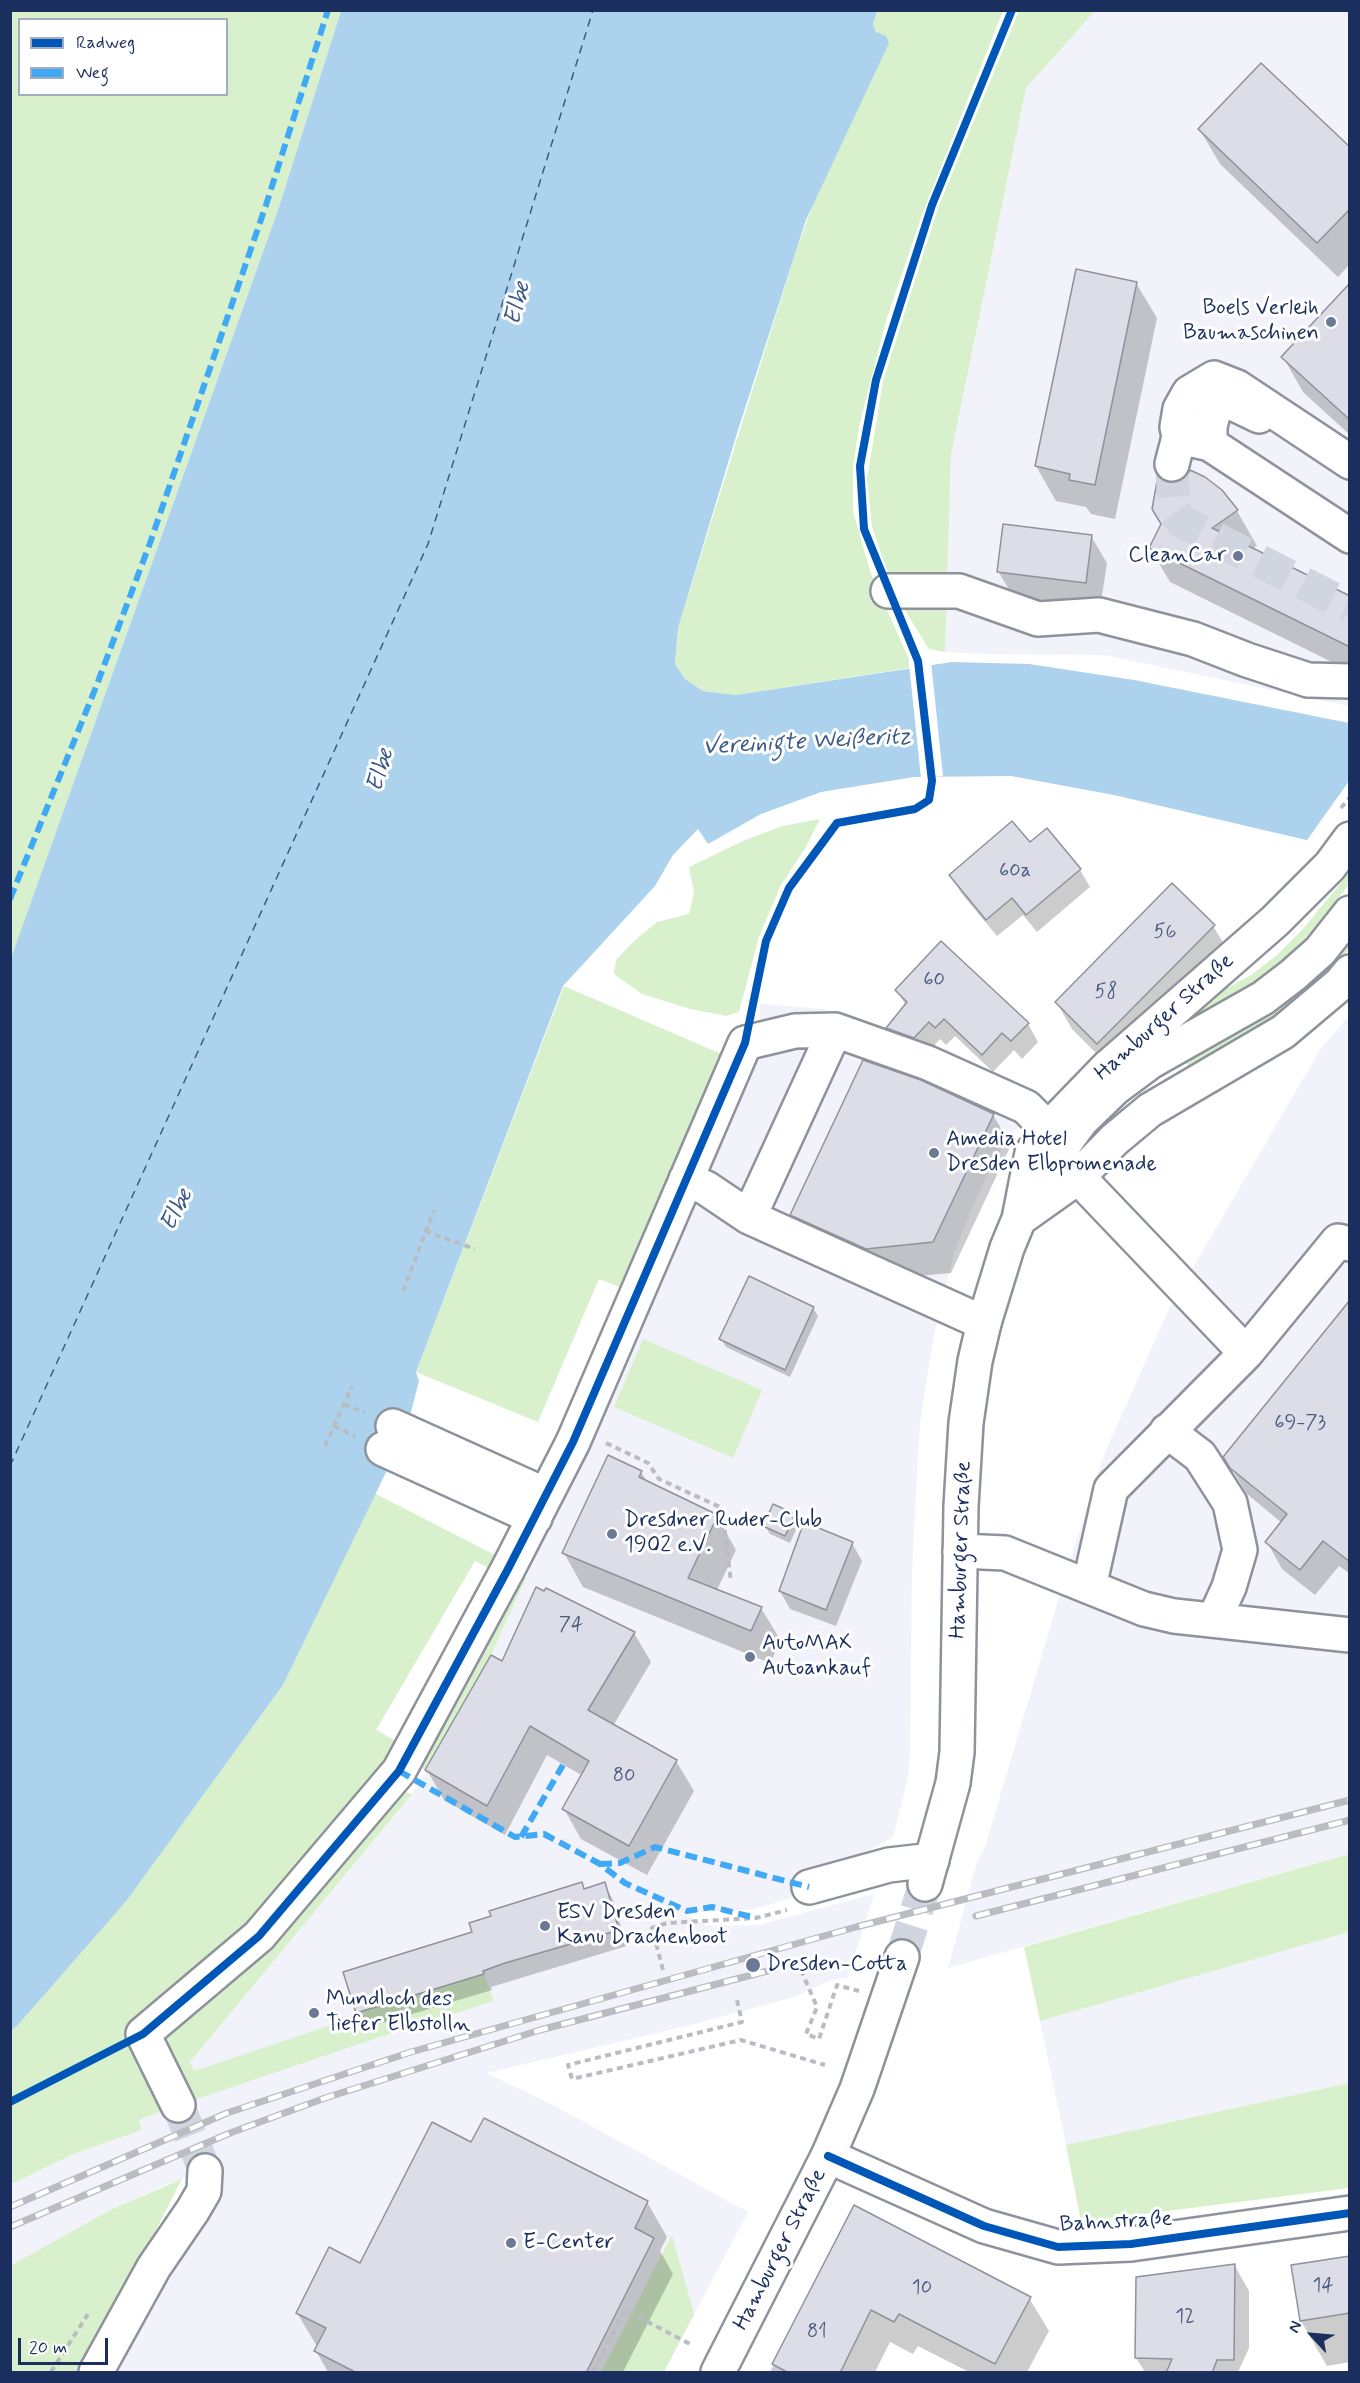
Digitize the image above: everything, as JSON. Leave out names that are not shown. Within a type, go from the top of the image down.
[{"type":"main road","points":[[1350,462],[1237,387],[1214,378],[1189,393],[1180,409],[1178,427],[1187,448],[1350,536]]},
{"type":"main road","points":[[1187,448],[1210,426],[1214,411],[1222,403],[1232,403],[1251,411],[1350,477]]},
{"type":"main road","points":[[888,591],[959,591],[1038,619],[1100,615],[1193,639],[1308,680],[1350,681]]},
{"type":"main road","name":"Hamburger Straße","points":[[800,1898],[889,1865],[928,1872],[950,1792],[957,1752],[960,1551],[966,1423],[975,1361],[984,1323],[1007,1248],[1019,1219],[1032,1153],[1048,1129],[1107,1068],[1275,921],[1330,866],[1350,838]]},
{"type":"main road","points":[[1019,1219],[1069,1137],[1081,1121],[1115,1088],[1150,1062],[1263,998],[1320,951],[1350,913]]},
{"type":"main road","points":[[1019,1219],[1078,1177],[1114,1140],[1150,1110],[1283,1032],[1340,984],[1350,972]]},
{"type":"main road","points":[[178,2105],[143,2034],[259,1936],[399,1771],[540,1507],[579,1429],[745,1042],[795,1031],[835,1030],[928,1063],[1026,1107],[1048,1129]]},
{"type":"main road","points":[[748,1217],[835,1030]]},
{"type":"main road","points":[[1078,1177],[1246,1353]]},
{"type":"main road","points":[[686,1179],[706,1188],[748,1217],[984,1323]]},
{"type":"main road","points":[[1089,1587],[1111,1489],[1246,1353],[1338,1241],[1350,1245]]},
{"type":"main road","points":[[1167,1431],[1200,1456],[1230,1503],[1240,1550],[1229,1587],[1214,1620]]},
{"type":"main road","points":[[388,1437],[540,1507]]},
{"type":"main road","points":[[960,1551],[1005,1553],[1144,1609],[1174,1616],[1350,1635]]},
{"type":"main road","name":"Hamburger Straße","points":[[718,2373],[828,2157],[857,2089],[902,1957]]},
{"type":"main road","name":"Bahnstraße","points":[[828,2157],[984,2226],[1058,2247],[1131,2244],[1350,2213]]},
{"type":"main road","points":[[96,2373],[154,2267],[204,2191],[205,2171]]},
{"type":"path","points":[[403,1291],[434,1210]]},
{"type":"path","points":[[426,1231],[476,1249]]},
{"type":"path","points":[[325,1446],[352,1386]]},
{"type":"path","points":[[579,1429],[648,1463],[659,1479],[722,1508],[731,1582]]},
{"type":"path","points":[[663,1970],[652,1928],[667,1923],[756,1918],[800,1898]]},
{"type":"path","points":[[801,1970],[817,2007],[806,2034],[819,2039],[837,1985]]},
{"type":"path","points":[[737,2000],[742,2022],[568,2065],[572,2079],[741,2040],[825,2065]]},
{"type":"path","points":[[593,2373],[625,2310],[692,2345]]},
{"type":"path","points":[[51,2373],[88,2314]]},
{"type":"shaded area","points":[[1095,11],[1349,11],[1349,706],[1104,655],[945,652],[951,455],[1026,88]]},
{"type":"shaded area","points":[[760,1004],[825,1009],[913,1046],[947,1049],[1043,1102],[1016,1129],[994,1160],[954,1253],[933,1340],[920,1423],[916,1492],[912,1574],[910,1753],[908,1777],[893,1837],[797,1896],[755,1909],[681,1913],[707,1926],[758,1925],[874,1894],[848,1977],[829,1981],[794,1997],[691,2025],[487,2073],[553,2105],[748,2212],[664,2372],[106,2372],[216,2167],[163,2186],[112,2209],[11,2266],[10,2184],[76,2153],[142,2130],[139,2120],[210,2094],[190,2062],[412,1794],[491,1655],[602,1410],[760,1045]]},
{"type":"shaded area","points":[[1349,1016],[1349,1854],[948,1968],[976,1865],[985,1847],[1070,1560],[1106,1450],[1170,1307],[1321,1048]]},
{"type":"shaded area","points":[[1349,1932],[1349,2083],[1066,2145],[1040,2021]]},
{"type":"green space","points":[[11,11],[341,11],[278,210],[11,958]]},
{"type":"green space","points":[[877,11],[1003,11],[922,215],[886,321],[859,427],[853,468],[853,511],[871,574],[909,659],[909,668],[736,695],[703,691],[685,679],[675,664],[678,628],[796,251],[876,32],[873,24]]},
{"type":"green space","points":[[1019,11],[1095,11],[1026,88],[951,455],[945,652],[929,649],[896,596],[872,527],[867,479],[883,381],[938,208]]},
{"type":"green space","points":[[820,819],[806,847],[781,885],[759,937],[739,1012],[726,1016],[690,1009],[642,994],[614,974],[616,960],[657,922],[689,914],[694,893],[689,867],[743,841],[782,826]]},
{"type":"green space","points":[[1349,873],[1349,884],[1326,916],[1286,958],[1260,979],[1185,1022],[1180,1014],[1251,975],[1277,955],[1302,930]]},
{"type":"green space","points":[[1349,938],[1349,950],[1311,989],[1285,1010],[1188,1066],[1185,1060]]},
{"type":"green space","points":[[564,986],[726,1056],[627,1290],[599,1279],[538,1422],[416,1372]]},
{"type":"green space","points":[[643,1339],[762,1390],[733,1458],[614,1407]]},
{"type":"green space","points":[[374,1493],[501,1558],[495,1571],[475,1561],[376,1730],[405,1746],[394,1793],[412,1794],[190,2062],[194,2071],[334,2024],[356,2013],[484,1974],[494,2001],[188,2102],[158,2033],[129,2052],[143,2056],[166,2110],[139,2120],[142,2130],[76,2153],[11,2184],[11,2031],[127,1899],[283,1685]]},
{"type":"green space","points":[[515,1570],[526,1578],[491,1655],[425,1770],[420,1766]]},
{"type":"green space","points":[[1349,1854],[1349,1932],[1040,2021],[1024,1947]]},
{"type":"green space","points":[[1349,2083],[1349,2188],[1081,2222],[1066,2145]]},
{"type":"green space","points":[[182,2179],[83,2372],[11,2372],[10,2266],[112,2209]]},
{"type":"green space","points":[[672,2235],[694,2314],[664,2372],[601,2372]]},
{"type":"water","points":[[341,11],[877,11],[873,24],[876,32],[886,36],[889,43],[806,220],[738,430],[678,628],[675,664],[685,679],[703,691],[736,695],[952,662],[1029,664],[1134,680],[1349,723],[1349,850],[1114,795],[1011,776],[914,777],[821,792],[761,814],[708,844],[698,829],[673,855],[655,886],[563,986],[416,1372],[419,1381],[406,1431],[283,1685],[127,1900],[11,2031],[11,958],[278,210]]},
{"type":"pier","points":[[931,662],[943,776],[921,778],[909,664]]},
{"type":"pier","points":[[1349,781],[1350,853],[1305,843]]},
{"type":"building","points":[[1261,63],[1350,147],[1350,209],[1317,243],[1198,129]]},
{"type":"building","points":[[1076,269],[1137,282],[1095,485],[1069,480],[1070,474],[1035,466]]},
{"type":"building","name":"Boels Verleih Baumaschinen","points":[[1350,283],[1350,420],[1281,357]]},
{"type":"building","name":"CleanCar","points":[[1190,470],[1205,477],[1222,490],[1238,510],[1212,528],[1350,596],[1350,647],[1149,548],[1161,524],[1152,509],[1158,476],[1167,482],[1176,482],[1185,478]]},
{"type":"building","points":[[1003,524],[1092,535],[1086,583],[997,572]]},
{"type":"building","points":[[1012,821],[1030,842],[1047,828],[1081,869],[1026,915],[1012,898],[986,920],[949,875]]},
{"type":"building","points":[[1172,883],[1215,925],[1097,1044],[1055,1002]]},
{"type":"building","points":[[941,941],[1029,1023],[1011,1041],[1002,1033],[982,1055],[944,1019],[935,1028],[929,1022],[914,1038],[886,1028],[907,1002],[895,990]]},
{"type":"building","name":"Amedia Hotel Dresden Elbpromenade","points":[[863,1060],[921,1080],[994,1114],[933,1242],[866,1249],[790,1215]]},
{"type":"building","points":[[749,1276],[814,1307],[785,1370],[719,1339]]},
{"type":"building","points":[[1350,1300],[1350,1562],[1323,1541],[1300,1570],[1265,1542],[1287,1514],[1230,1468],[1223,1457]]},
{"type":"building","points":[[608,1455],[642,1471],[639,1477],[718,1515],[688,1578],[762,1607],[751,1631],[562,1553]]},
{"type":"building","points":[[773,1504],[795,1514],[785,1536],[763,1526]]},
{"type":"building","points":[[804,1522],[853,1542],[826,1610],[779,1591]]},
{"type":"building","points":[[536,1587],[544,1591],[546,1588],[635,1632],[588,1710],[677,1760],[629,1846],[562,1809],[589,1761],[530,1726],[487,1806],[425,1770],[491,1655],[502,1661]]},
{"type":"building","points":[[582,1882],[584,1889],[605,1882],[619,1930],[505,1963],[483,1971],[484,1974],[356,2013],[343,1972],[472,1932],[469,1923],[491,1916],[489,1911]]},
{"type":"building","name":"E-Center","points":[[484,2118],[648,2201],[635,2228],[654,2238],[586,2373],[357,2373],[314,2351],[326,2328],[296,2313],[329,2247],[360,2263],[432,2122],[471,2142]]},
{"type":"building","points":[[854,2205],[1031,2297],[995,2364],[899,2314],[894,2322],[871,2310],[840,2373],[789,2373],[772,2364]]},
{"type":"building","points":[[1350,2256],[1350,2313],[1300,2321],[1291,2265]]},
{"type":"building","points":[[1235,2264],[1234,2360],[1217,2360],[1212,2373],[1166,2373],[1172,2359],[1135,2358],[1136,2277]]},
{"type":"ferry route","points":[[10,1466],[428,544],[593,10]]},
{"type":"tunnel","points":[[1172,464],[1174,511],[1181,521],[1350,607]]},
{"type":"tunnel","points":[[902,1957],[925,1884]]},
{"type":"tunnel","points":[[178,2105],[205,2171]]},
{"type":"railway","points":[[10,2207],[227,2113],[411,2052],[856,1927],[1350,1800]]},
{"type":"railway","points":[[976,1916],[1350,1820]]},
{"type":"railway","points":[[10,2227],[230,2133],[325,2098],[540,2030],[775,1969]]},
{"type":"marked path","points":[[10,899],[96,687],[150,543],[266,205],[328,10]]},
{"type":"marked path","points":[[521,1837],[563,1765]]},
{"type":"marked path","points":[[399,1771],[515,1837],[544,1834],[600,1864],[625,1883],[687,1911],[712,1907],[756,1918]]},
{"type":"marked path","points":[[600,1864],[620,1863],[655,1847],[809,1887]]},
{"type":"cycle path","points":[[10,2102],[143,2034],[259,1936],[399,1771],[508,1569],[573,1442],[745,1043],[766,941],[789,888],[837,823],[915,809],[929,800],[932,781],[918,661],[864,529],[860,466],[876,380],[932,205],[1012,10]]},
{"type":"cycle path","points":[[828,2156],[984,2226],[1058,2247],[1131,2244],[1350,2213]]},
{"type":"place","name":"Boels Verleih Baumaschinen","points":[[1331,322]]},
{"type":"place","name":"CleanCar","points":[[1238,556]]},
{"type":"place","name":"Amedia Hotel Dresden Elbpromenade","points":[[934,1153]]},
{"type":"place","name":"Dresdner Ruder-Club 1902 e.V.","points":[[612,1534]]},
{"type":"place","name":"AutoMAX Autoankauf","points":[[750,1657]]},
{"type":"place","name":"ESV Dresden Kanu Drachenboot","points":[[545,1926]]},
{"type":"place","name":"Dresden-Cotta","points":[[753,1965]]},
{"type":"place","name":"Mundloch des Tiefer Elbstolln","points":[[314,2013]]},
{"type":"place","name":"E-Center","points":[[511,2243]]},
{"type":"water label","name":"Elbe","points":[[519,304]]},
{"type":"water label","name":"Vereinigte Weißeritz","points":[[807,743]]},
{"type":"water label","name":"Elbe","points":[[382,771]]},
{"type":"water label","name":"Elbe","points":[[178,1211]]}]
